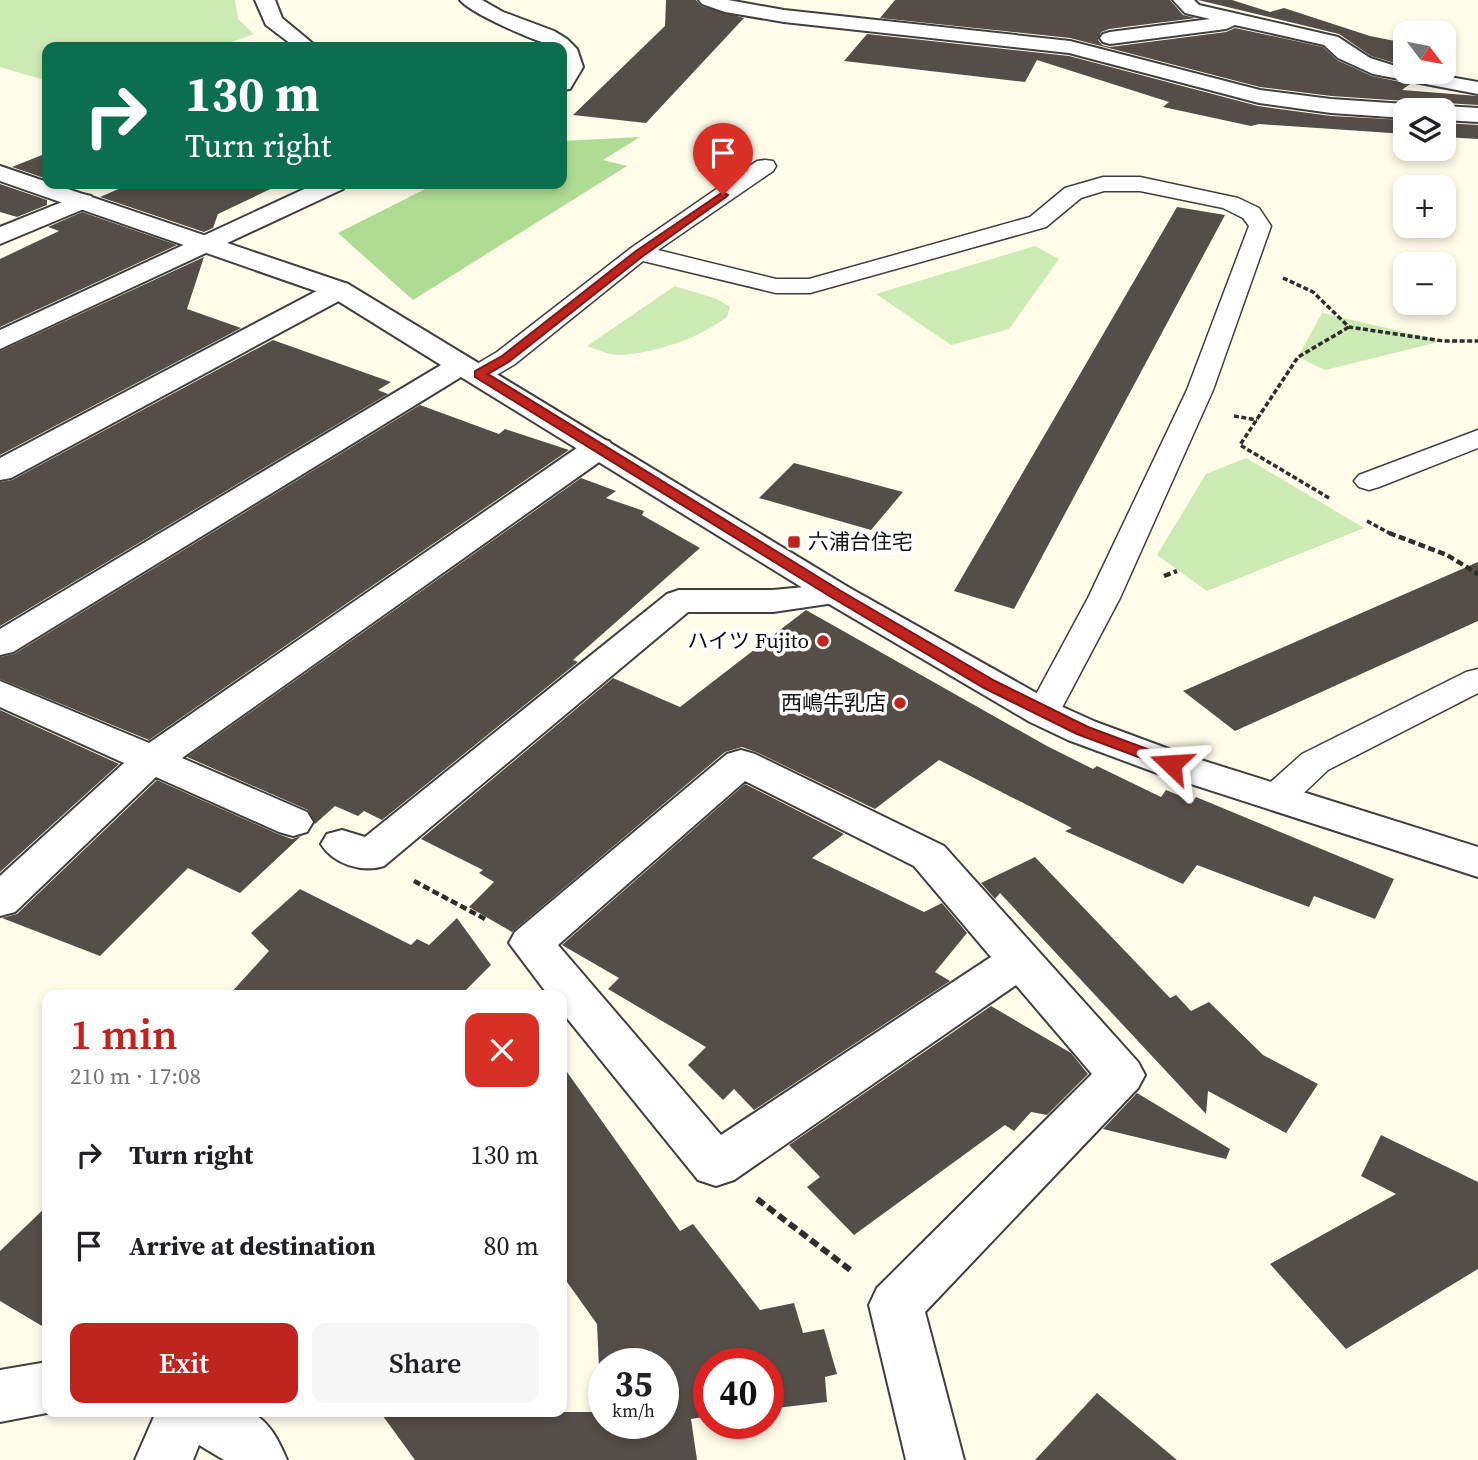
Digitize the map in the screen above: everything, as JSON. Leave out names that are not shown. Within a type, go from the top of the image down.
[{"type":"street","points":[[265,0],[273,21],[300,42]]},
{"type":"street","points":[[470,0],[483,12],[543,34],[557,42]]},
{"type":"street","points":[[709,0],[784,16],[1070,47],[1240,92],[1331,106],[1393,110]]},
{"type":"street","points":[[1183,0],[1192,9],[1331,41],[1341,52],[1381,70],[1478,88]]},
{"type":"street","points":[[1110,38],[1242,20]]},
{"type":"street","points":[[567,49],[571,53],[573,67],[567,76]]},
{"type":"street","points":[[1456,114],[1478,116]]},
{"type":"street","points":[[0,173],[42,187]]},
{"type":"street","points":[[47,189],[339,290],[836,594],[989,684],[1044,713],[1124,747],[1478,862]]},
{"type":"street","points":[[0,341],[323,189]]},
{"type":"street","points":[[0,236],[82,201]]},
{"type":"street","points":[[0,471],[339,290]]},
{"type":"street","points":[[0,644],[471,369]]},
{"type":"street","points":[[0,901],[150,761],[598,448]]},
{"type":"street","points":[[342,844],[369,856],[679,601],[773,601],[836,594]]},
{"type":"street","points":[[0,693],[293,822]]},
{"type":"street","points":[[935,1460],[896,1305],[1121,1075],[929,856],[741,763],[531,943],[716,1165],[1020,960]]},
{"type":"street","points":[[0,1396],[42,1389]]},
{"type":"street","points":[[164,1460],[183,1417]]},
{"type":"street","points":[[202,1417],[242,1437],[258,1460]]},
{"type":"lane","points":[[471,369],[506,358],[639,253],[765,166]]},
{"type":"lane","points":[[639,253],[776,286],[810,286],[1038,222],[1073,193],[1103,184],[1140,184],[1230,203],[1251,213],[1260,226],[1200,390],[1104,598],[1044,713]]},
{"type":"lane","points":[[1369,481],[1478,438]]},
{"type":"lane","points":[[1277,797],[1315,762],[1478,679]]},
{"type":"path","points":[[1247,263],[1313,292],[1349,327],[1443,341],[1478,341]]},
{"type":"path","points":[[409,878],[491,922]]},
{"type":"path","points":[[749,1192],[857,1275]]},
{"type":"green space","points":[[0,0],[235,0],[238,19],[254,34],[232,42],[42,42],[42,80],[0,67]]},
{"type":"green space","points":[[640,137],[603,160],[627,166],[413,300],[338,233],[425,189],[567,189],[567,141]]},
{"type":"green space","points":[[1035,246],[1059,259],[1009,329],[951,345],[876,294]]},
{"type":"green space","points":[[675,286],[717,299],[730,307],[727,317],[676,344],[633,354],[615,355],[587,346]]},
{"type":"green space","points":[[1322,313],[1443,341],[1325,370],[1298,357]]},
{"type":"green space","points":[[1246,458],[1364,528],[1207,591],[1157,555],[1206,474]]},
{"type":"building","points":[[666,0],[696,0],[701,6],[744,18],[646,123],[573,115],[665,26]]},
{"type":"building","points":[[895,0],[1170,0],[1183,15],[1196,18],[1109,29],[1101,32],[1098,40],[1102,45],[1110,47],[1226,32],[1235,28],[1323,47],[1337,60],[1372,76],[1393,80],[1393,84],[1410,84],[1402,90],[1478,96],[1478,105],[1456,104],[1456,98],[1393,98],[1393,100],[1260,87],[1070,38],[880,18]]},
{"type":"building","points":[[1198,0],[1232,0],[1270,12],[1284,8],[1370,36],[1393,41],[1393,62],[1371,56],[1339,34]]},
{"type":"building","points":[[867,34],[1069,56],[1258,106],[1331,116],[1393,119],[1393,133],[1259,124],[1251,126],[1163,107],[1169,102],[1037,60],[1025,82],[844,61]]},
{"type":"building","points":[[1456,124],[1478,125],[1478,139],[1456,138]]},
{"type":"building","points":[[42,155],[42,177],[12,167]]},
{"type":"building","points":[[0,184],[47,200],[47,205],[17,217],[0,212]]},
{"type":"building","points":[[118,189],[270,189],[218,214],[213,228],[204,232],[100,197]]},
{"type":"building","points":[[1177,207],[1225,215],[1014,609],[954,591]]},
{"type":"building","points":[[82,212],[177,245],[0,327],[0,259],[59,231],[48,227]]},
{"type":"building","points":[[204,257],[187,309],[241,328],[0,455],[0,351]]},
{"type":"building","points":[[273,340],[391,382],[378,390],[388,394],[0,626],[0,482],[12,480]]},
{"type":"building","points":[[420,405],[499,434],[505,429],[569,450],[149,740],[0,679],[0,657],[14,654]]},
{"type":"building","points":[[794,463],[903,492],[871,530],[759,498]]},
{"type":"building","points":[[581,478],[616,491],[606,498],[644,511],[642,515],[700,548],[573,660],[578,662],[382,820],[364,811],[358,816],[335,806],[315,824],[308,810],[187,757]]},
{"type":"building","points":[[1478,562],[1478,621],[1235,731],[1183,691]]},
{"type":"building","points":[[806,610],[1047,746],[1093,769],[1097,766],[1161,797],[1166,790],[1193,801],[1196,797],[1394,879],[1375,919],[1314,896],[1309,907],[1197,865],[1183,884],[1065,831],[1072,828],[939,760],[875,809],[742,747],[725,752],[512,932],[469,907],[494,882],[479,873],[483,870],[421,839],[613,678],[680,707]]},
{"type":"building","points":[[0,710],[119,764],[0,872]]},
{"type":"building","points":[[157,780],[278,834],[292,839],[301,836],[240,893],[188,868],[100,956],[2,918],[17,914]]},
{"type":"building","points":[[745,784],[844,834],[812,858],[924,912],[942,903],[967,933],[935,972],[950,981],[754,1110],[734,1089],[723,1100],[688,1065],[706,1047],[608,989],[619,978],[562,945]]},
{"type":"building","points":[[1035,857],[1170,998],[1176,995],[1191,1011],[1209,1002],[1263,1055],[1318,1084],[1286,1133],[1208,1091],[1206,1114],[1000,893],[995,899],[981,883]]},
{"type":"building","points":[[300,889],[411,945],[417,939],[429,945],[457,918],[491,965],[466,990],[233,990],[269,951],[251,933]]},
{"type":"building","points":[[991,1006],[1071,1053],[1088,1074],[1047,1115],[1031,1112],[1014,1131],[1005,1125],[854,1235],[807,1187],[820,1177],[789,1145]]},
{"type":"building","points":[[567,1072],[680,1231],[693,1224],[760,1310],[794,1303],[803,1333],[824,1329],[837,1374],[825,1377],[827,1402],[784,1407],[784,1348],[693,1348],[691,1419],[697,1460],[415,1460],[384,1417],[567,1417],[567,1412],[588,1412],[588,1439],[679,1439],[679,1348],[598,1348],[597,1324],[567,1282]]},
{"type":"building","points":[[1137,1093],[1230,1149],[1226,1159],[1103,1129]]},
{"type":"building","points":[[1381,1135],[1478,1182],[1478,1269],[1346,1349],[1270,1264],[1396,1194],[1361,1176]]},
{"type":"building","points":[[42,1211],[42,1326],[0,1301],[0,1251]]},
{"type":"building","points":[[1097,1393],[1177,1460],[1035,1460]]},
{"type":"place","name":"六浦台住宅","points":[[794,542]]},
{"type":"place","name":"ハイツ Fujito","points":[[823,641]]},
{"type":"place","name":"西嶋牛乳店","points":[[900,703]]},
{"type":"route","points":[[723,195],[639,253],[506,358],[479,374],[836,594],[989,684],[1082,731],[1171,764]]}]
